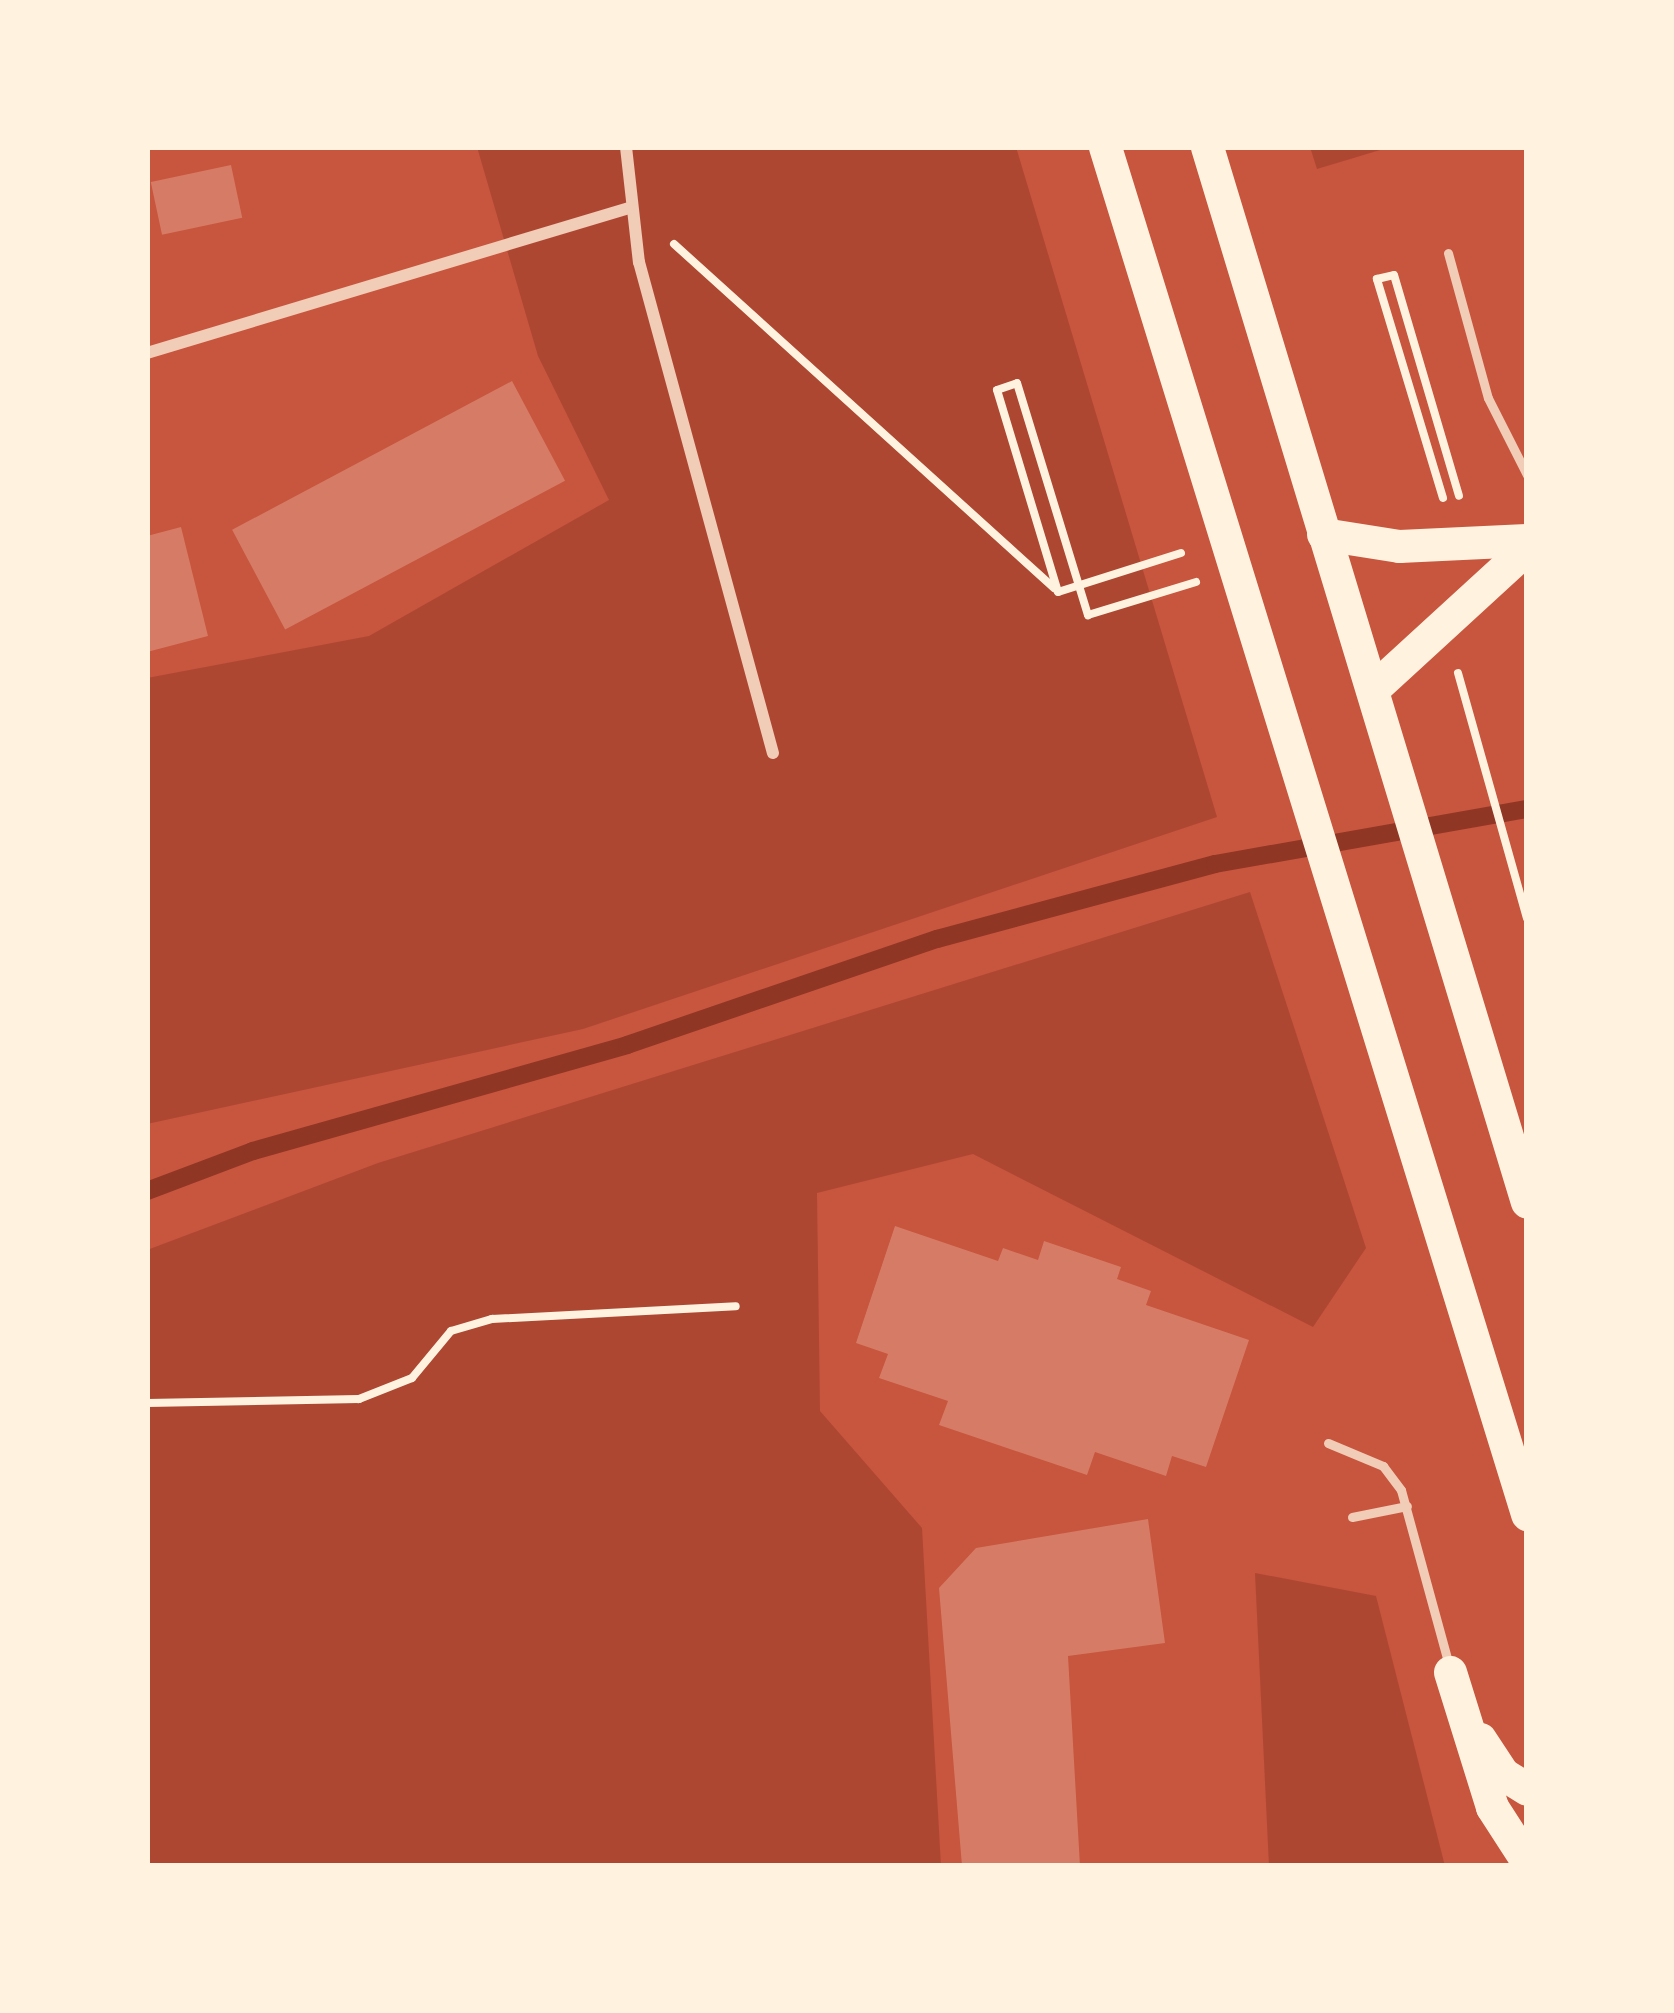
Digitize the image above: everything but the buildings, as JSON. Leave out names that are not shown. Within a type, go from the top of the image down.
[{"type":"highway","points":[[1207,147],[1527,1202]]},
{"type":"highway","points":[[1106,152],[1527,1514]]},
{"type":"highway","points":[[1323,534],[1400,546],[1527,544]]},
{"type":"highway","points":[[1373,688],[1527,544]]},
{"type":"highway","points":[[1450,1672],[1484,1748],[1527,1789]]},
{"type":"highway","points":[[1450,1672],[1492,1808],[1527,1861]]},
{"type":"street","points":[[626,147],[639,262],[772,753]]},
{"type":"street","points":[[147,353],[632,207]]},
{"type":"lane","points":[[1448,253],[1488,398],[1527,475]]},
{"type":"lane","points":[[1328,1443],[1383,1466],[1407,1506],[1450,1672]]},
{"type":"lane","points":[[1352,1517],[1407,1506]]},
{"type":"path","points":[[632,207],[1058,592]]},
{"type":"path","points":[[1377,279],[1394,275],[1473,544]]},
{"type":"path","points":[[1017,383],[997,390],[1058,592]]},
{"type":"path","points":[[1058,592],[1227,539]]},
{"type":"path","points":[[1442,620],[1527,918]]},
{"type":"path","points":[[147,1403],[359,1399],[412,1378],[451,1330],[492,1319],[736,1306]]},
{"type":"shaded area","points":[[477,147],[1016,147],[1217,817],[583,1029],[147,1124],[147,678],[369,636],[609,500],[538,356]]},
{"type":"shaded area","points":[[1310,147],[1390,147],[1317,169]]},
{"type":"shaded area","points":[[1250,892],[1366,1248],[1313,1327],[973,1154],[817,1193],[820,1411],[922,1528],[941,1866],[147,1866],[147,1250],[378,1163]]},
{"type":"shaded area","points":[[1255,1573],[1376,1596],[1445,1866],[1269,1866]]},
{"type":"waterway","points":[[147,1191],[253,1151],[627,1045],[937,939],[1215,864],[1527,809]]}]
